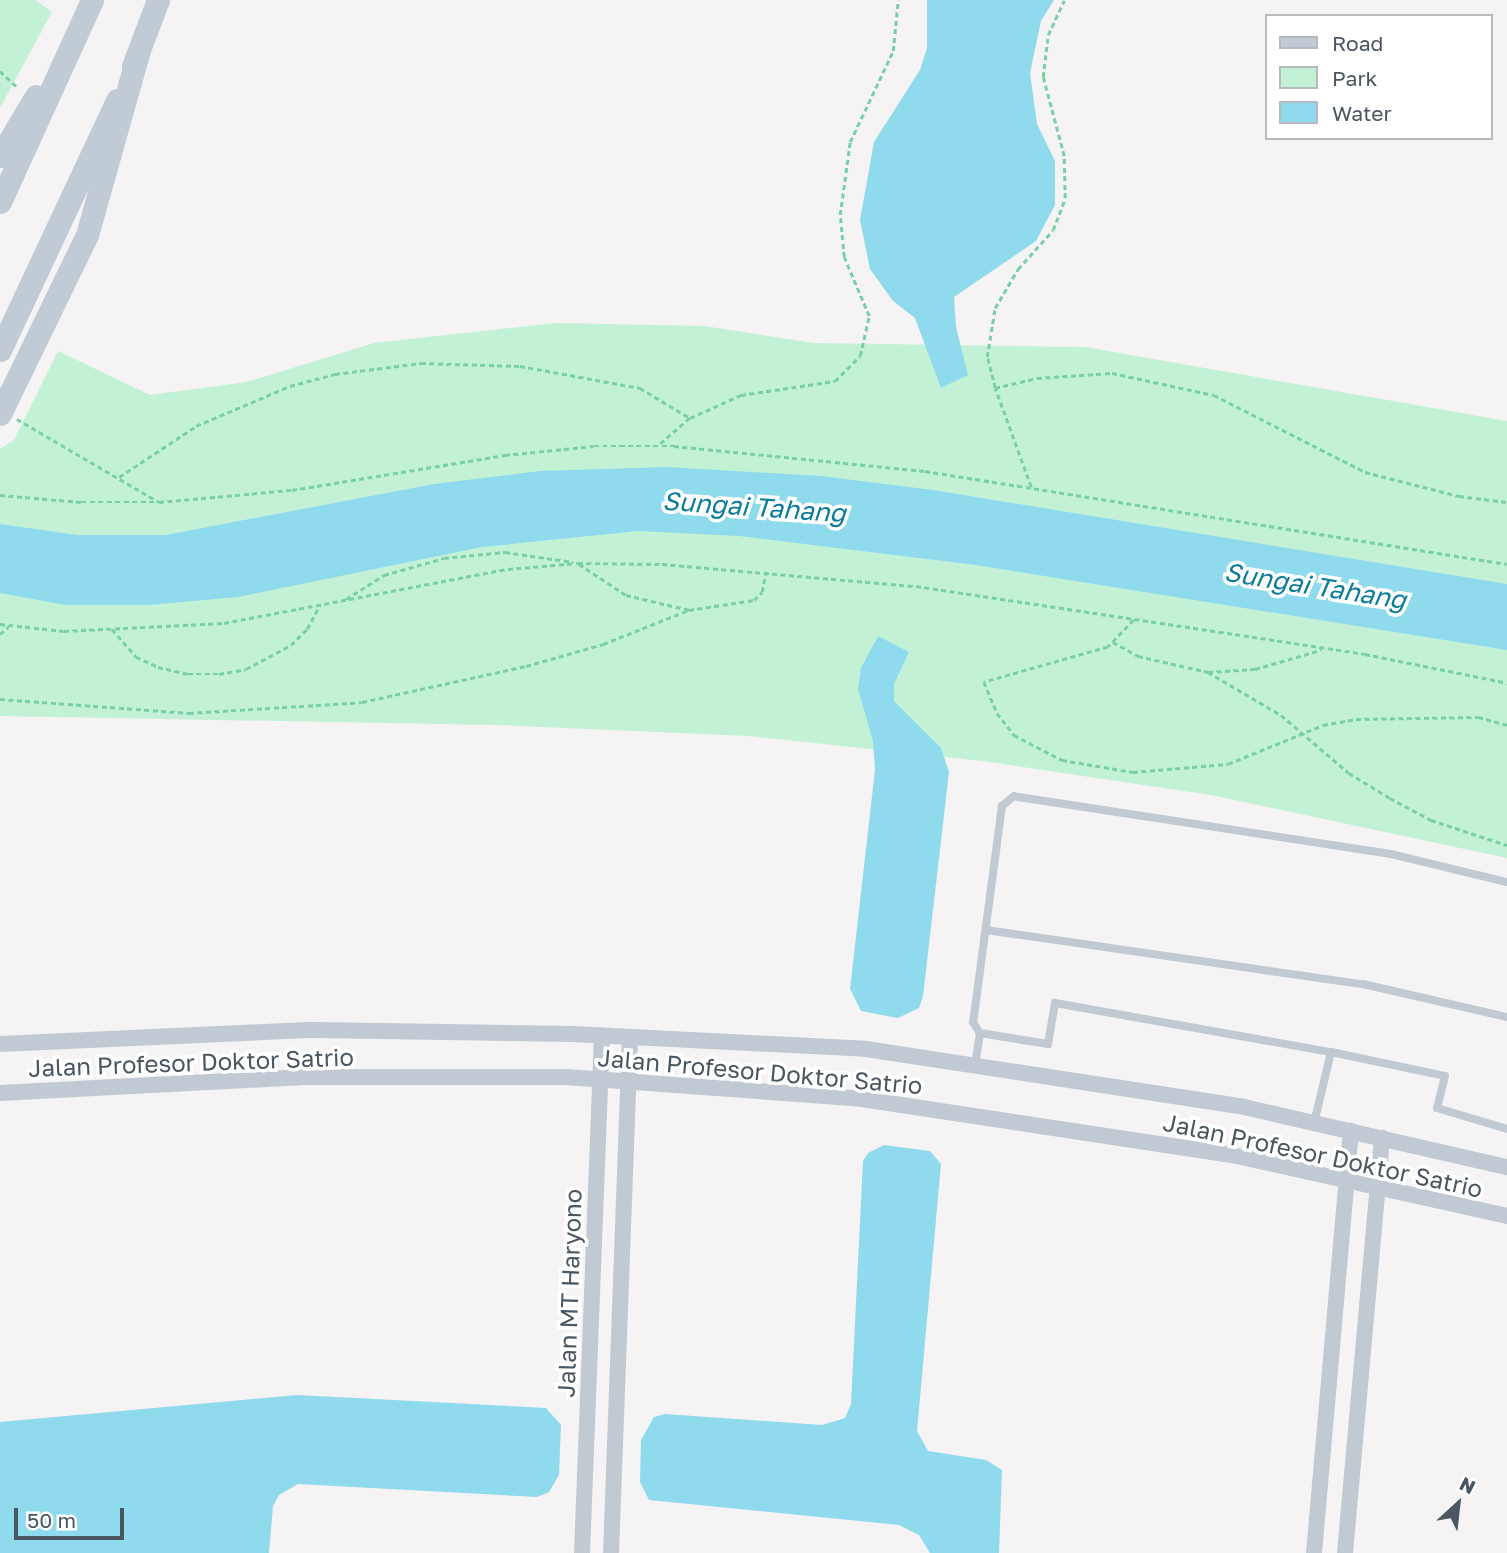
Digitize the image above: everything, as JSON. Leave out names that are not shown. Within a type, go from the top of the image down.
[{"type":"street","points":[[0,202],[92,0]]},
{"type":"street","points":[[1,412],[87,235],[138,54],[158,0]]},
{"type":"street","points":[[0,156],[82,25]]},
{"type":"street","points":[[0,350],[138,54]]},
{"type":"street","name":"Jalan Profesor Doktor Satrio","points":[[0,1044],[313,1030],[602,1035],[866,1049],[1244,1107],[1507,1167]]},
{"type":"street","name":"Jalan MT Haryono","points":[[582,1553],[602,1035]]},
{"type":"street","points":[[611,1553],[630,1037]]},
{"type":"street","name":"Jalan Profesor Doktor Satrio","points":[[0,1093],[302,1077],[600,1080],[855,1098],[1232,1155],[1507,1216]]},
{"type":"street","points":[[1314,1553],[1351,1131]]},
{"type":"street","points":[[1345,1553],[1382,1138]]},
{"type":"lane","points":[[975,1065],[980,1033],[973,1022],[1002,806],[1014,796],[1391,854],[1507,882]]},
{"type":"lane","points":[[986,930],[1363,984],[1507,1017]]},
{"type":"lane","points":[[980,1033],[1048,1044],[1055,1003],[1331,1052],[1445,1076],[1437,1108],[1507,1129]]},
{"type":"lane","points":[[1314,1123],[1331,1052]]},
{"type":"path","points":[[657,446],[690,418],[741,395],[835,381],[860,356],[869,316],[844,257],[840,215],[852,135],[893,51],[898,0]]},
{"type":"path","points":[[1031,487],[995,388],[988,357],[995,308],[1018,269],[1049,237],[1065,198],[1064,156],[1043,77],[1048,36],[1064,0]]},
{"type":"path","points":[[0,71],[33,101]]},
{"type":"path","points":[[119,477],[156,449],[244,404],[290,386],[378,366],[468,363],[567,372],[640,388],[690,418]]},
{"type":"path","points":[[995,388],[1077,373],[1112,373],[1183,385],[1225,401],[1365,471],[1459,496],[1507,502]]},
{"type":"path","points":[[1,412],[159,502]]},
{"type":"path","points":[[0,495],[81,502],[159,502],[292,490],[505,455],[594,446],[657,446],[898,468],[1507,564]]},
{"type":"path","points":[[343,601],[360,587],[411,565],[476,553],[560,558],[578,563],[626,595],[689,610]]},
{"type":"path","points":[[0,624],[112,629],[224,622],[508,569],[578,563],[766,571],[916,586],[1365,654],[1507,683]]},
{"type":"path","points":[[0,699],[188,713],[362,702],[526,666],[603,644],[689,610],[754,600],[762,592],[766,571]]},
{"type":"path","points":[[112,629],[136,657],[158,667],[219,674],[246,669],[291,645],[307,629],[320,606]]},
{"type":"path","points":[[1134,620],[1112,642],[1093,652],[984,682],[997,713],[1014,735],[1053,756],[1133,772],[1228,764],[1323,725],[1384,717],[1478,717],[1507,724]]},
{"type":"path","points":[[0,634],[8,626]]},
{"type":"path","points":[[1112,642],[1138,656],[1209,672],[1250,694],[1390,798],[1431,820],[1507,845]]},
{"type":"path","points":[[1209,672],[1255,669],[1321,650]]},
{"type":"green space","points":[[0,0],[35,0],[52,12],[0,108]]},
{"type":"green space","points":[[556,323],[704,326],[813,343],[1085,347],[1507,421],[1507,858],[1211,795],[983,761],[748,736],[496,725],[0,716],[0,449],[14,440],[58,351],[150,395],[247,382],[374,343]]},
{"type":"water","points":[[927,0],[1054,0],[1041,21],[1030,73],[1037,124],[1055,161],[1055,205],[1036,241],[954,297],[956,327],[968,375],[941,388],[915,318],[893,301],[870,269],[860,220],[874,142],[920,70],[927,48]]},
{"type":"water","name":"Sungai Tahang","points":[[666,467],[821,476],[933,490],[1507,584],[1507,650],[976,565],[739,536],[638,531],[482,547],[238,597],[149,605],[66,605],[0,593],[0,524],[77,535],[166,535],[434,484],[540,471]]},
{"type":"water","points":[[878,636],[909,652],[894,684],[894,701],[941,748],[949,772],[923,996],[919,1008],[898,1018],[861,1011],[850,989],[875,770],[873,741],[858,689],[861,668]]},
{"type":"water","points":[[884,1145],[930,1151],[941,1164],[917,1431],[928,1451],[986,1460],[1002,1470],[999,1553],[930,1553],[919,1535],[899,1525],[649,1500],[640,1482],[641,1440],[654,1417],[665,1414],[822,1425],[845,1418],[851,1404],[863,1161],[868,1153]]},
{"type":"water","points":[[297,1395],[546,1408],[561,1425],[559,1475],[549,1492],[537,1497],[298,1484],[279,1495],[273,1506],[269,1553],[0,1553],[0,1422]]}]
